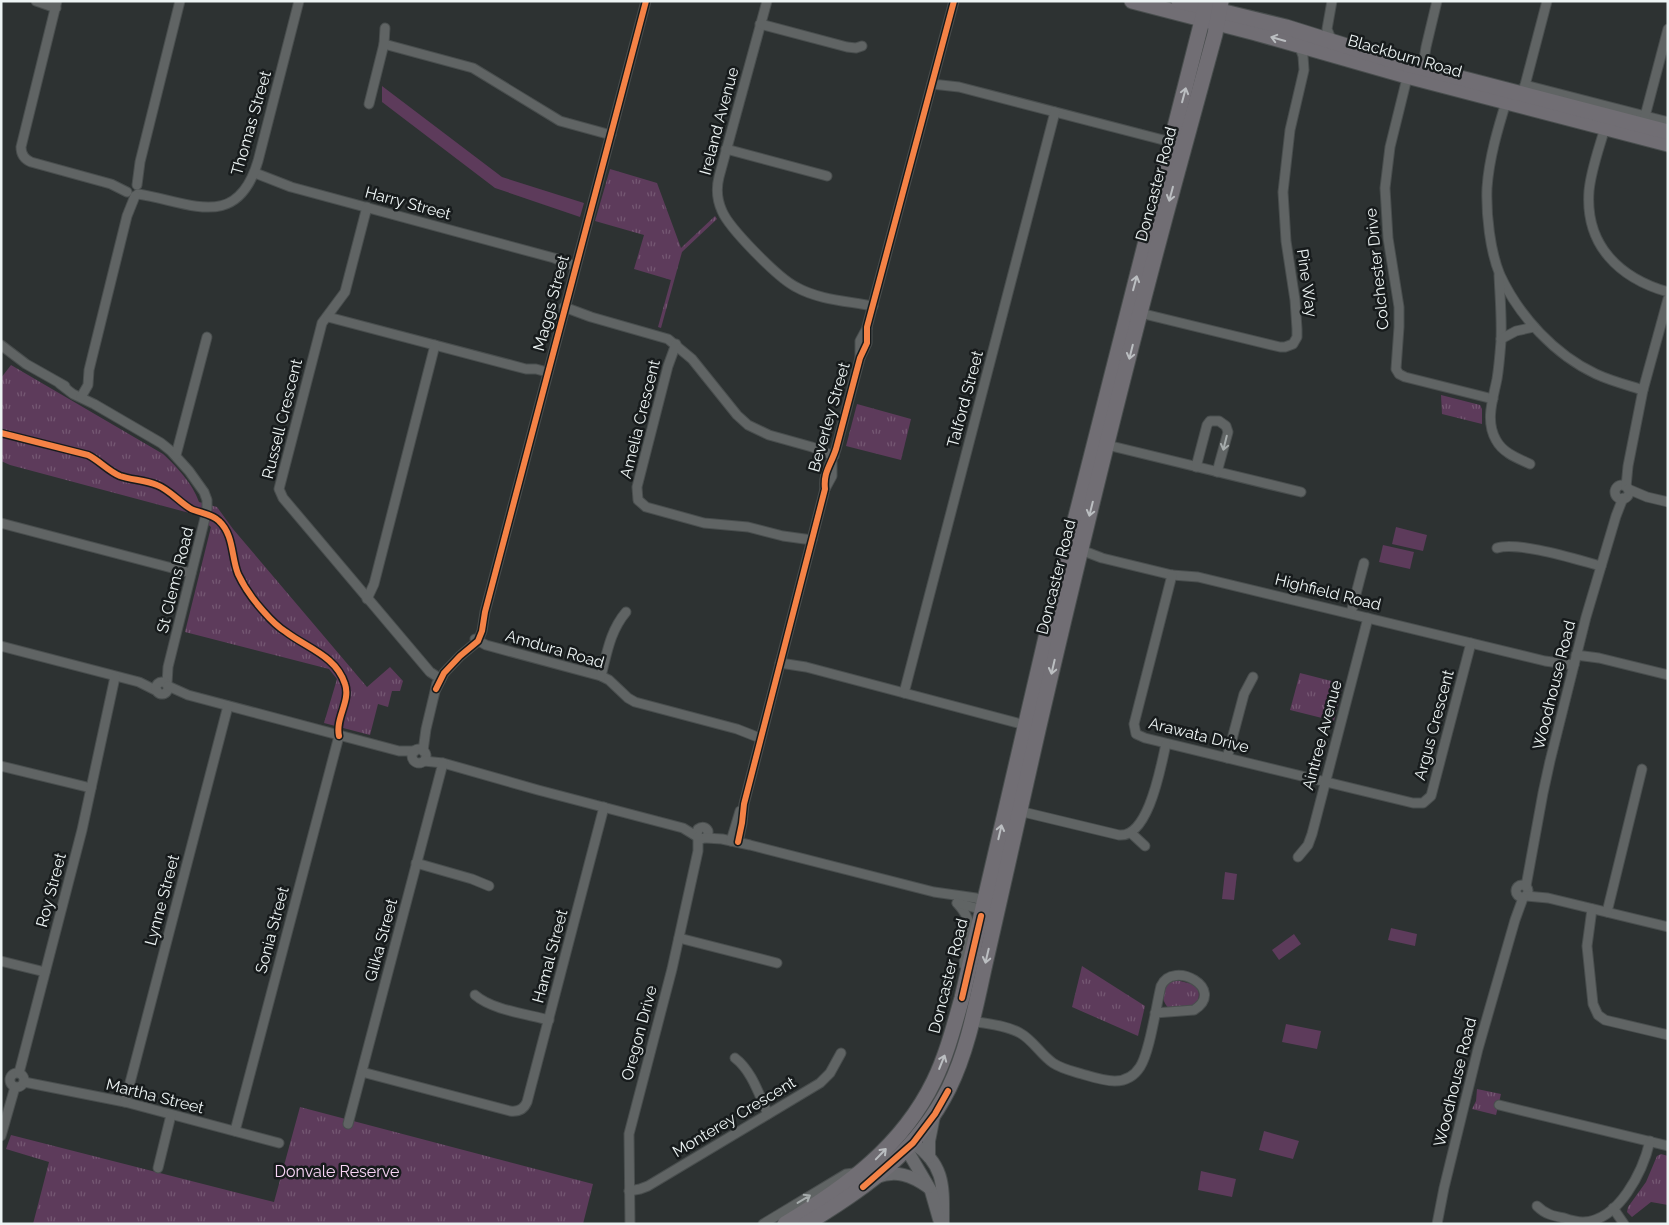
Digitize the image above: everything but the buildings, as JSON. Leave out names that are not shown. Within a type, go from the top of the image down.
[{"type":"main road","name":"Blackburn Road","points":[[1132,1],[1212,11]]},
{"type":"main road","name":"Blackburn Road","points":[[1179,1],[1258,27],[1415,71],[1516,96],[1606,122],[1642,126],[1668,132]]},
{"type":"main road","points":[[1210,52],[1216,45],[1227,38],[1258,27],[1238,1]]},
{"type":"main road","name":"Doncaster Road","points":[[869,1175],[910,1146],[935,1114],[948,1091],[962,1056],[972,1020],[988,906],[1025,725],[1107,445],[1140,313],[1210,52],[1212,11]]},
{"type":"main road","name":"Doncaster Road","points":[[869,1175],[928,1093],[946,1050],[988,906],[1019,811],[1076,552],[1172,142],[1212,11]]},
{"type":"main road","name":"Blackburn Road","points":[[1258,27],[1300,45],[1326,46]]},
{"type":"main road","name":"Blackburn Road","points":[[1642,126],[1668,144]]},
{"type":"main road","points":[[928,1093],[935,1098],[948,1091]]},
{"type":"main road","points":[[935,1114],[929,1141],[933,1162],[943,1185],[942,1224]]},
{"type":"main road","points":[[900,1134],[910,1146],[933,1162]]},
{"type":"main road","points":[[910,1146],[920,1171],[930,1188],[942,1224]]},
{"type":"main road","points":[[920,1171],[932,1172],[933,1162]]},
{"type":"main road","points":[[785,1224],[841,1189],[869,1175],[900,1174],[912,1177],[930,1188]]},
{"type":"main road","points":[[806,1224],[854,1194],[869,1175]]},
{"type":"street","points":[[36,1],[55,4]]},
{"type":"street","points":[[82,394],[180,1]]},
{"type":"street","name":"Thomas Street","points":[[55,4],[21,146],[23,157],[31,162],[201,208],[220,206],[233,201],[244,192],[255,174],[299,1]]},
{"type":"street","name":"Maggs Street","points":[[475,642],[482,631],[485,612],[646,1]]},
{"type":"street","name":"Ireland Avenue","points":[[767,1],[726,149],[717,189],[720,206],[729,223],[775,272],[787,281],[803,290],[872,309]]},
{"type":"street","name":"Beverley Street","points":[[730,841],[742,823],[744,804],[825,489],[825,474],[834,456],[860,358],[860,341],[867,328],[954,1]]},
{"type":"street","points":[[1326,46],[1322,32],[1332,1]]},
{"type":"street","name":"Colchester Drive","points":[[1437,1],[1426,47],[1415,71],[1390,147],[1386,181],[1388,238],[1399,317],[1396,369],[1404,377],[1493,399]]},
{"type":"street","points":[[1530,464],[1506,452],[1496,440],[1490,420],[1501,339],[1499,272],[1489,226],[1487,187],[1492,154],[1516,96],[1546,1]]},
{"type":"street","points":[[760,24],[846,47],[856,48],[862,46]]},
{"type":"street","points":[[369,104],[384,44],[385,28]]},
{"type":"street","points":[[1642,126],[1668,29]]},
{"type":"street","points":[[384,44],[479,70],[556,119],[610,135]]},
{"type":"street","name":"Pine Way","points":[[1140,313],[1280,347],[1288,347],[1295,341],[1298,319],[1286,241],[1283,192],[1290,130],[1304,70],[1300,45]]},
{"type":"street","name":"Pine Way","points":[[1304,70],[1312,58],[1326,46]]},
{"type":"street","points":[[933,80],[1172,142]]},
{"type":"street","points":[[1516,96],[1642,126],[1668,122]]},
{"type":"street","name":"Talford Street","points":[[904,693],[1055,112]]},
{"type":"street","points":[[1606,122],[1589,190],[1589,206],[1594,230],[1608,256],[1623,271],[1645,285],[1668,292]]},
{"type":"street","points":[[726,149],[827,176]]},
{"type":"street","name":"Harry Street","points":[[255,174],[291,187],[576,264]]},
{"type":"street","name":"Russell Crescent","points":[[367,207],[345,292],[320,330],[279,489],[283,498],[365,596],[430,672],[439,678]]},
{"type":"street","points":[[1499,272],[1534,327],[1560,351],[1587,369],[1608,379],[1643,390]]},
{"type":"street","name":"Woodhouse Road","points":[[1437,1224],[1478,1049],[1523,892],[1543,793],[1577,652],[1623,492],[1643,390],[1668,299]]},
{"type":"street","points":[[564,310],[662,337],[676,344],[692,359],[737,415],[748,425],[769,435],[812,447],[834,456]]},
{"type":"street","points":[[328,317],[547,374]]},
{"type":"street","points":[[1501,339],[1516,331],[1534,327]]},
{"type":"street","points":[[176,455],[207,337]]},
{"type":"street","name":"Amelia Crescent","points":[[676,344],[637,487],[638,500],[646,507],[704,523],[748,527],[811,543]]},
{"type":"street","name":"St Clems Road","points":[[1,345],[22,362],[60,384],[73,394],[82,394],[86,401],[161,443],[176,455],[198,482],[207,500],[207,510],[163,687]]},
{"type":"street","points":[[365,596],[375,575],[435,345]]},
{"type":"street","points":[[1196,467],[1207,426],[1210,421],[1219,421],[1226,426],[1228,432],[1218,472]]},
{"type":"street","points":[[1107,445],[1301,492]]},
{"type":"street","points":[[1623,492],[1668,502]]},
{"type":"street","points":[[1,524],[191,573]]},
{"type":"street","points":[[1497,548],[1508,546],[1522,547],[1601,566]]},
{"type":"street","name":"Highfield Road","points":[[1076,552],[1093,559],[1102,558],[1172,575],[1198,577],[1573,668]]},
{"type":"street","points":[[1351,613],[1364,563]]},
{"type":"street","name":"Arawata Drive","points":[[1172,575],[1134,727],[1136,734],[1140,737],[1166,744],[1326,782]]},
{"type":"street","points":[[600,676],[611,635],[626,612]]},
{"type":"street","name":"Aintree Avenue","points":[[1298,857],[1305,850],[1310,840],[1368,618]]},
{"type":"street","points":[[420,754],[439,678],[444,666],[460,656],[475,642]]},
{"type":"street","name":"Amdura Road","points":[[475,642],[600,676],[609,680],[635,702],[761,736]]},
{"type":"street","name":"Argus Crescent","points":[[1326,782],[1413,803],[1420,804],[1427,801],[1432,793],[1471,643]]},
{"type":"street","points":[[1,646],[163,687],[188,696],[339,736],[399,751],[420,754],[443,763],[683,828],[702,835],[934,892],[961,895],[988,906]]},
{"type":"street","points":[[1577,652],[1668,675]]},
{"type":"street","points":[[780,661],[1025,725]]},
{"type":"street","name":"Roy Street","points":[[19,1073],[82,830],[118,677]]},
{"type":"street","points":[[1227,758],[1244,694],[1253,677]]},
{"type":"street","name":"Lynne Street","points":[[125,1102],[228,706]]},
{"type":"street","name":"Sonia Street","points":[[235,1131],[339,736]]},
{"type":"street","points":[[1019,811],[1119,835],[1131,833],[1136,828],[1154,794],[1166,744]]},
{"type":"street","name":"Glika Street","points":[[348,1124],[443,763]]},
{"type":"street","points":[[1,766],[91,788]]},
{"type":"street","points":[[1607,912],[1642,769]]},
{"type":"street","name":"Hamal Street","points":[[362,1072],[510,1111],[520,1110],[528,1102],[604,808]]},
{"type":"street","points":[[1131,833],[1145,846]]},
{"type":"street","name":"Oregon Drive","points":[[630,1224],[628,1134],[679,938],[702,835]]},
{"type":"street","points":[[416,863],[490,886]]},
{"type":"street","points":[[934,892],[956,903],[988,906]]},
{"type":"street","points":[[1523,892],[1668,927]]},
{"type":"street","points":[[956,903],[967,916],[970,926],[965,953],[962,998]]},
{"type":"street","points":[[1595,909],[1588,938],[1587,952],[1593,1004],[1598,1015],[1605,1020],[1668,1035]]},
{"type":"street","points":[[679,938],[777,963]]},
{"type":"street","points":[[1,960],[44,972]]},
{"type":"street","points":[[972,1020],[1018,1032],[1029,1039],[1048,1059],[1060,1067],[1115,1082],[1131,1077],[1140,1068],[1145,1056],[1161,986],[1166,978],[1179,976],[1196,980],[1202,985],[1204,992],[1202,1002],[1194,1010],[1155,1013]]},
{"type":"street","points":[[475,995],[480,1000],[490,1004],[549,1020]]},
{"type":"street","name":"Monterey Crescent","points":[[629,1190],[648,1186],[824,1080],[841,1053]]},
{"type":"street","points":[[735,1058],[748,1074],[768,1114]]},
{"type":"street","points":[[19,1073],[23,1077],[24,1082],[20,1086],[15,1087],[5,1078],[19,1073]]},
{"type":"street","name":"Martha Street","points":[[24,1082],[125,1102],[278,1143]]},
{"type":"street","points":[[1,1136],[15,1087]]},
{"type":"street","points":[[1499,1105],[1668,1146]]},
{"type":"street","points":[[158,1168],[171,1115]]},
{"type":"street","points":[[1537,1206],[1547,1214],[1584,1222],[1600,1217],[1613,1208],[1635,1183],[1644,1165],[1650,1141]]},
{"type":"street","points":[[763,1224],[846,1174],[869,1175]]},
{"type":"street","points":[[1613,1208],[1624,1224]]},
{"type":"green space","points":[[382,86],[502,177],[584,203],[580,217],[495,188],[382,102]]},
{"type":"green space","points":[[610,169],[657,183],[681,248],[715,216],[717,219],[682,252],[661,328],[658,327],[671,280],[634,269],[644,235],[595,221]]},
{"type":"green space","points":[[11,365],[163,454],[188,482],[199,502],[217,507],[233,529],[367,687],[390,667],[403,681],[400,691],[392,691],[388,707],[378,704],[370,735],[324,723],[337,679],[329,669],[185,632],[211,527],[197,515],[1,461],[1,378]]},
{"type":"green space","points":[[1441,395],[1480,405],[1482,409],[1482,424],[1442,414]]},
{"type":"green space","points":[[857,404],[911,419],[901,460],[846,446]]},
{"type":"green space","points":[[1396,527],[1427,535],[1423,551],[1392,544]]},
{"type":"green space","points":[[1383,545],[1414,552],[1410,569],[1379,562]]},
{"type":"green space","points":[[1300,673],[1343,684],[1334,721],[1290,710]]},
{"type":"green space","points":[[1225,872],[1237,874],[1234,900],[1222,899]]},
{"type":"green space","points":[[1391,928],[1417,934],[1415,946],[1388,940]]},
{"type":"green space","points":[[1294,934],[1301,944],[1279,960],[1272,950]]},
{"type":"green space","points":[[1082,966],[1145,1006],[1138,1036],[1072,1007]]},
{"type":"green space","points":[[1176,980],[1196,985],[1199,996],[1195,1006],[1169,1008],[1167,1006],[1163,995],[1165,985]]},
{"type":"green space","points":[[1286,1024],[1321,1031],[1317,1049],[1282,1042]]},
{"type":"green space","points":[[1477,1089],[1501,1094],[1496,1115],[1472,1109],[1476,1101]]},
{"type":"green space","name":"Donvale Reserve","points":[[300,1107],[593,1184],[583,1224],[33,1224],[49,1162],[6,1149],[11,1135],[274,1202]]},
{"type":"green space","points":[[1264,1131],[1299,1141],[1293,1159],[1259,1150]]},
{"type":"green space","points":[[1661,1154],[1668,1156],[1668,1205],[1651,1202],[1632,1217],[1627,1212],[1628,1207],[1646,1182],[1657,1156]]},
{"type":"green space","points":[[1201,1171],[1236,1179],[1232,1197],[1198,1190]]},
{"type":"cycle path","points":[[436,689],[444,673],[478,641],[482,631],[485,612],[646,1]]},
{"type":"cycle path","points":[[738,842],[744,804],[825,489],[826,473],[836,449],[860,358],[867,343],[867,327],[954,1]]},
{"type":"cycle path","points":[[1,433],[88,455],[116,474],[157,485],[191,509],[209,515],[219,521],[230,539],[238,574],[246,589],[257,603],[277,625],[328,659],[341,674],[345,684],[346,697],[339,723],[339,736]]},
{"type":"cycle path","points":[[962,998],[981,916]]},
{"type":"cycle path","points":[[863,1187],[913,1143],[935,1114],[948,1091]]}]
